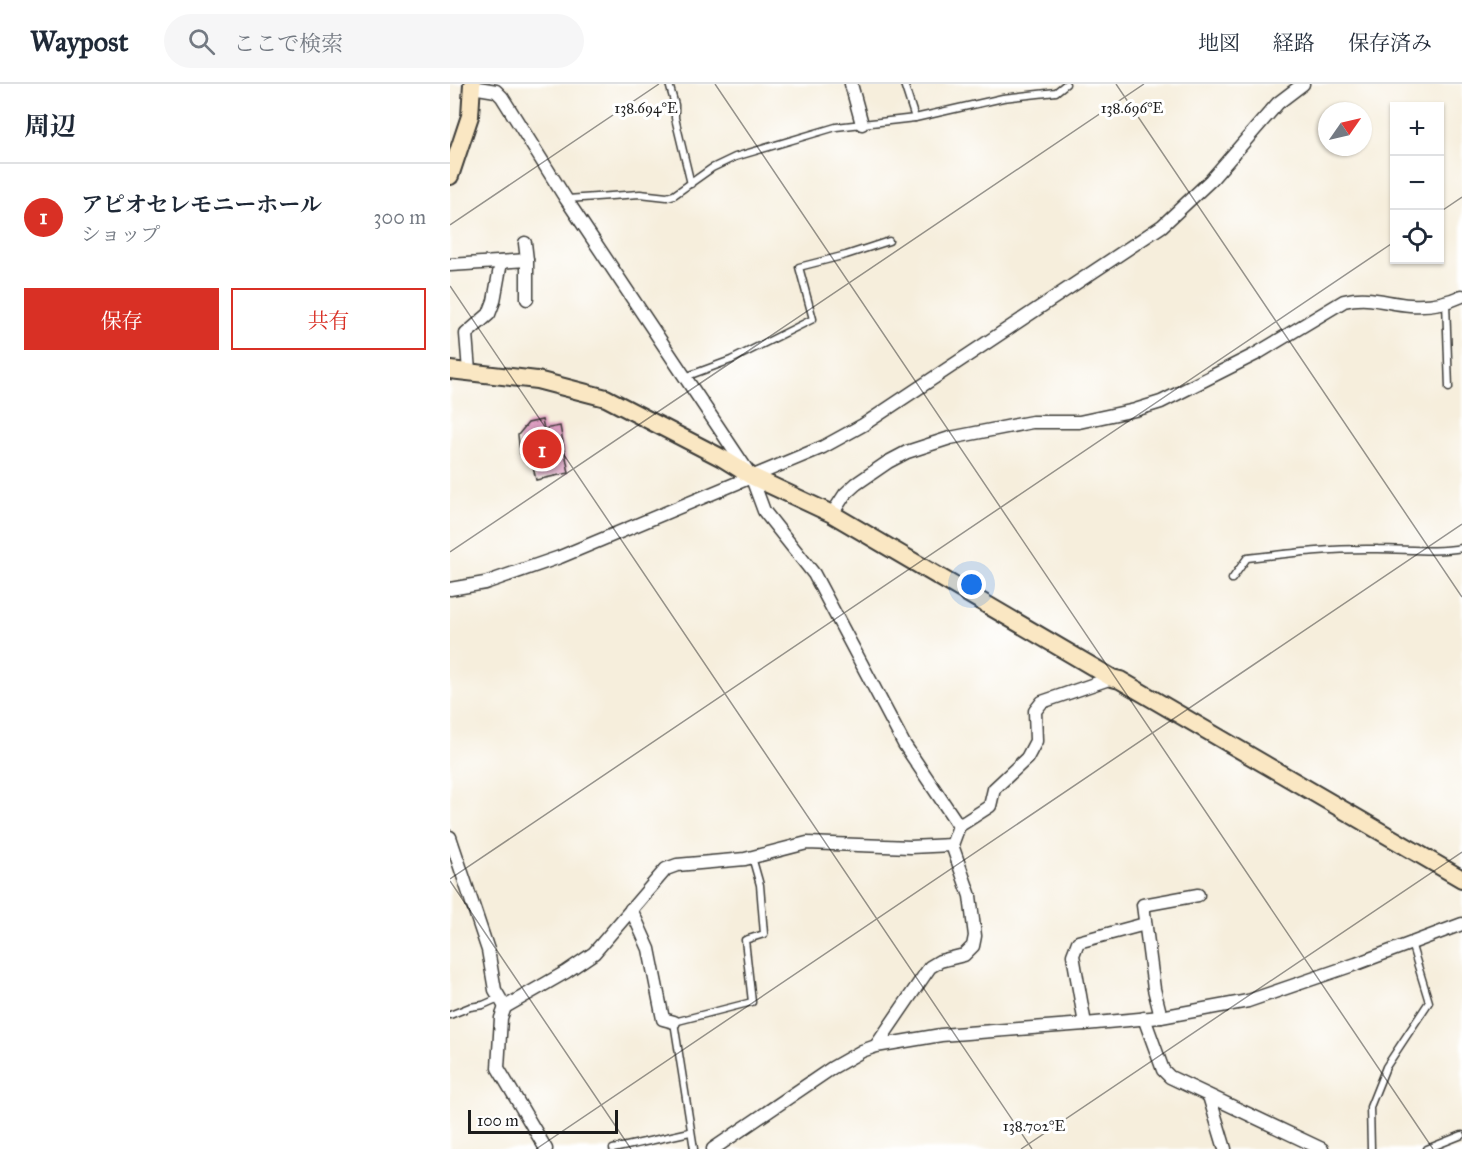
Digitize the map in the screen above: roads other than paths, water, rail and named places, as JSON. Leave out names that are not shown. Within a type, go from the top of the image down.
[{"type":"street","points":[[850,84],[862,124]]},
{"type":"street","points":[[450,589],[485,583],[560,557],[823,447],[863,425],[1162,226],[1210,180],[1278,103],[1303,84]]},
{"type":"street","points":[[450,176],[470,116],[472,86],[498,87],[566,199],[751,476],[764,511],[814,574],[904,744],[959,826]]},
{"type":"street","points":[[525,243],[527,300]]},
{"type":"street","points":[[450,265],[527,260]]},
{"type":"street","points":[[469,371],[466,334],[489,314],[494,301],[501,262]]},
{"type":"street","points":[[832,514],[845,494],[856,484],[907,452],[950,438],[1032,422],[1078,422],[1161,402],[1256,354],[1344,301],[1358,298],[1377,299],[1410,305],[1446,302],[1462,296]]},
{"type":"street","points":[[450,370],[537,381],[606,398],[722,458],[751,476],[832,514],[1462,879]]},
{"type":"street","points":[[876,1046],[930,967],[940,961],[963,955],[973,946],[975,936],[970,896],[952,845],[959,826],[990,806],[994,789],[1027,758],[1036,741],[1035,711],[1042,702],[1112,678]]},
{"type":"street","points":[[450,837],[488,950],[495,990],[502,1002],[498,1068],[546,1149]]},
{"type":"street","points":[[502,1002],[567,972],[594,953],[666,869],[677,865],[752,857],[807,843],[910,847],[952,845]]},
{"type":"street","points":[[1161,1017],[1154,989],[1143,905],[1198,895]]},
{"type":"street","points":[[631,909],[649,949],[663,1019],[674,1022]]},
{"type":"street","points":[[1085,1024],[1073,956],[1078,942],[1145,924]]},
{"type":"street","points":[[712,1149],[832,1068],[876,1046],[941,1035],[1161,1017],[1248,1001],[1462,924]]},
{"type":"street","points":[[1144,1018],[1163,1070],[1170,1077],[1322,1149]]},
{"type":"street","points":[[1209,1096],[1225,1149]]},
{"type":"lane","points":[[669,84],[691,184]]},
{"type":"lane","points":[[904,84],[915,118]]},
{"type":"lane","points":[[566,199],[640,195],[667,197],[674,195],[712,168],[735,157],[836,127],[915,118],[1003,98],[1056,92],[1066,84]]},
{"type":"lane","points":[[685,377],[731,360],[813,319],[799,267],[889,241]]},
{"type":"lane","points":[[1446,302],[1449,388]]},
{"type":"lane","points":[[1232,579],[1247,558],[1308,550],[1379,549],[1442,552],[1462,549]]},
{"type":"lane","points":[[694,1149],[674,1022],[752,1002],[745,940],[764,934],[760,885],[752,857]]},
{"type":"lane","points":[[1371,1149],[1370,1107],[1386,1067],[1429,1002],[1411,943]]},
{"type":"lane","points":[[450,1015],[470,1006],[502,1002]]},
{"type":"lane","points":[[613,1149],[690,1132]]},
{"type":"lane","points":[[1427,1149],[1462,1135]]},
{"type":"place","name":"アピオセレモニーホール","points":[[542,449]]}]
